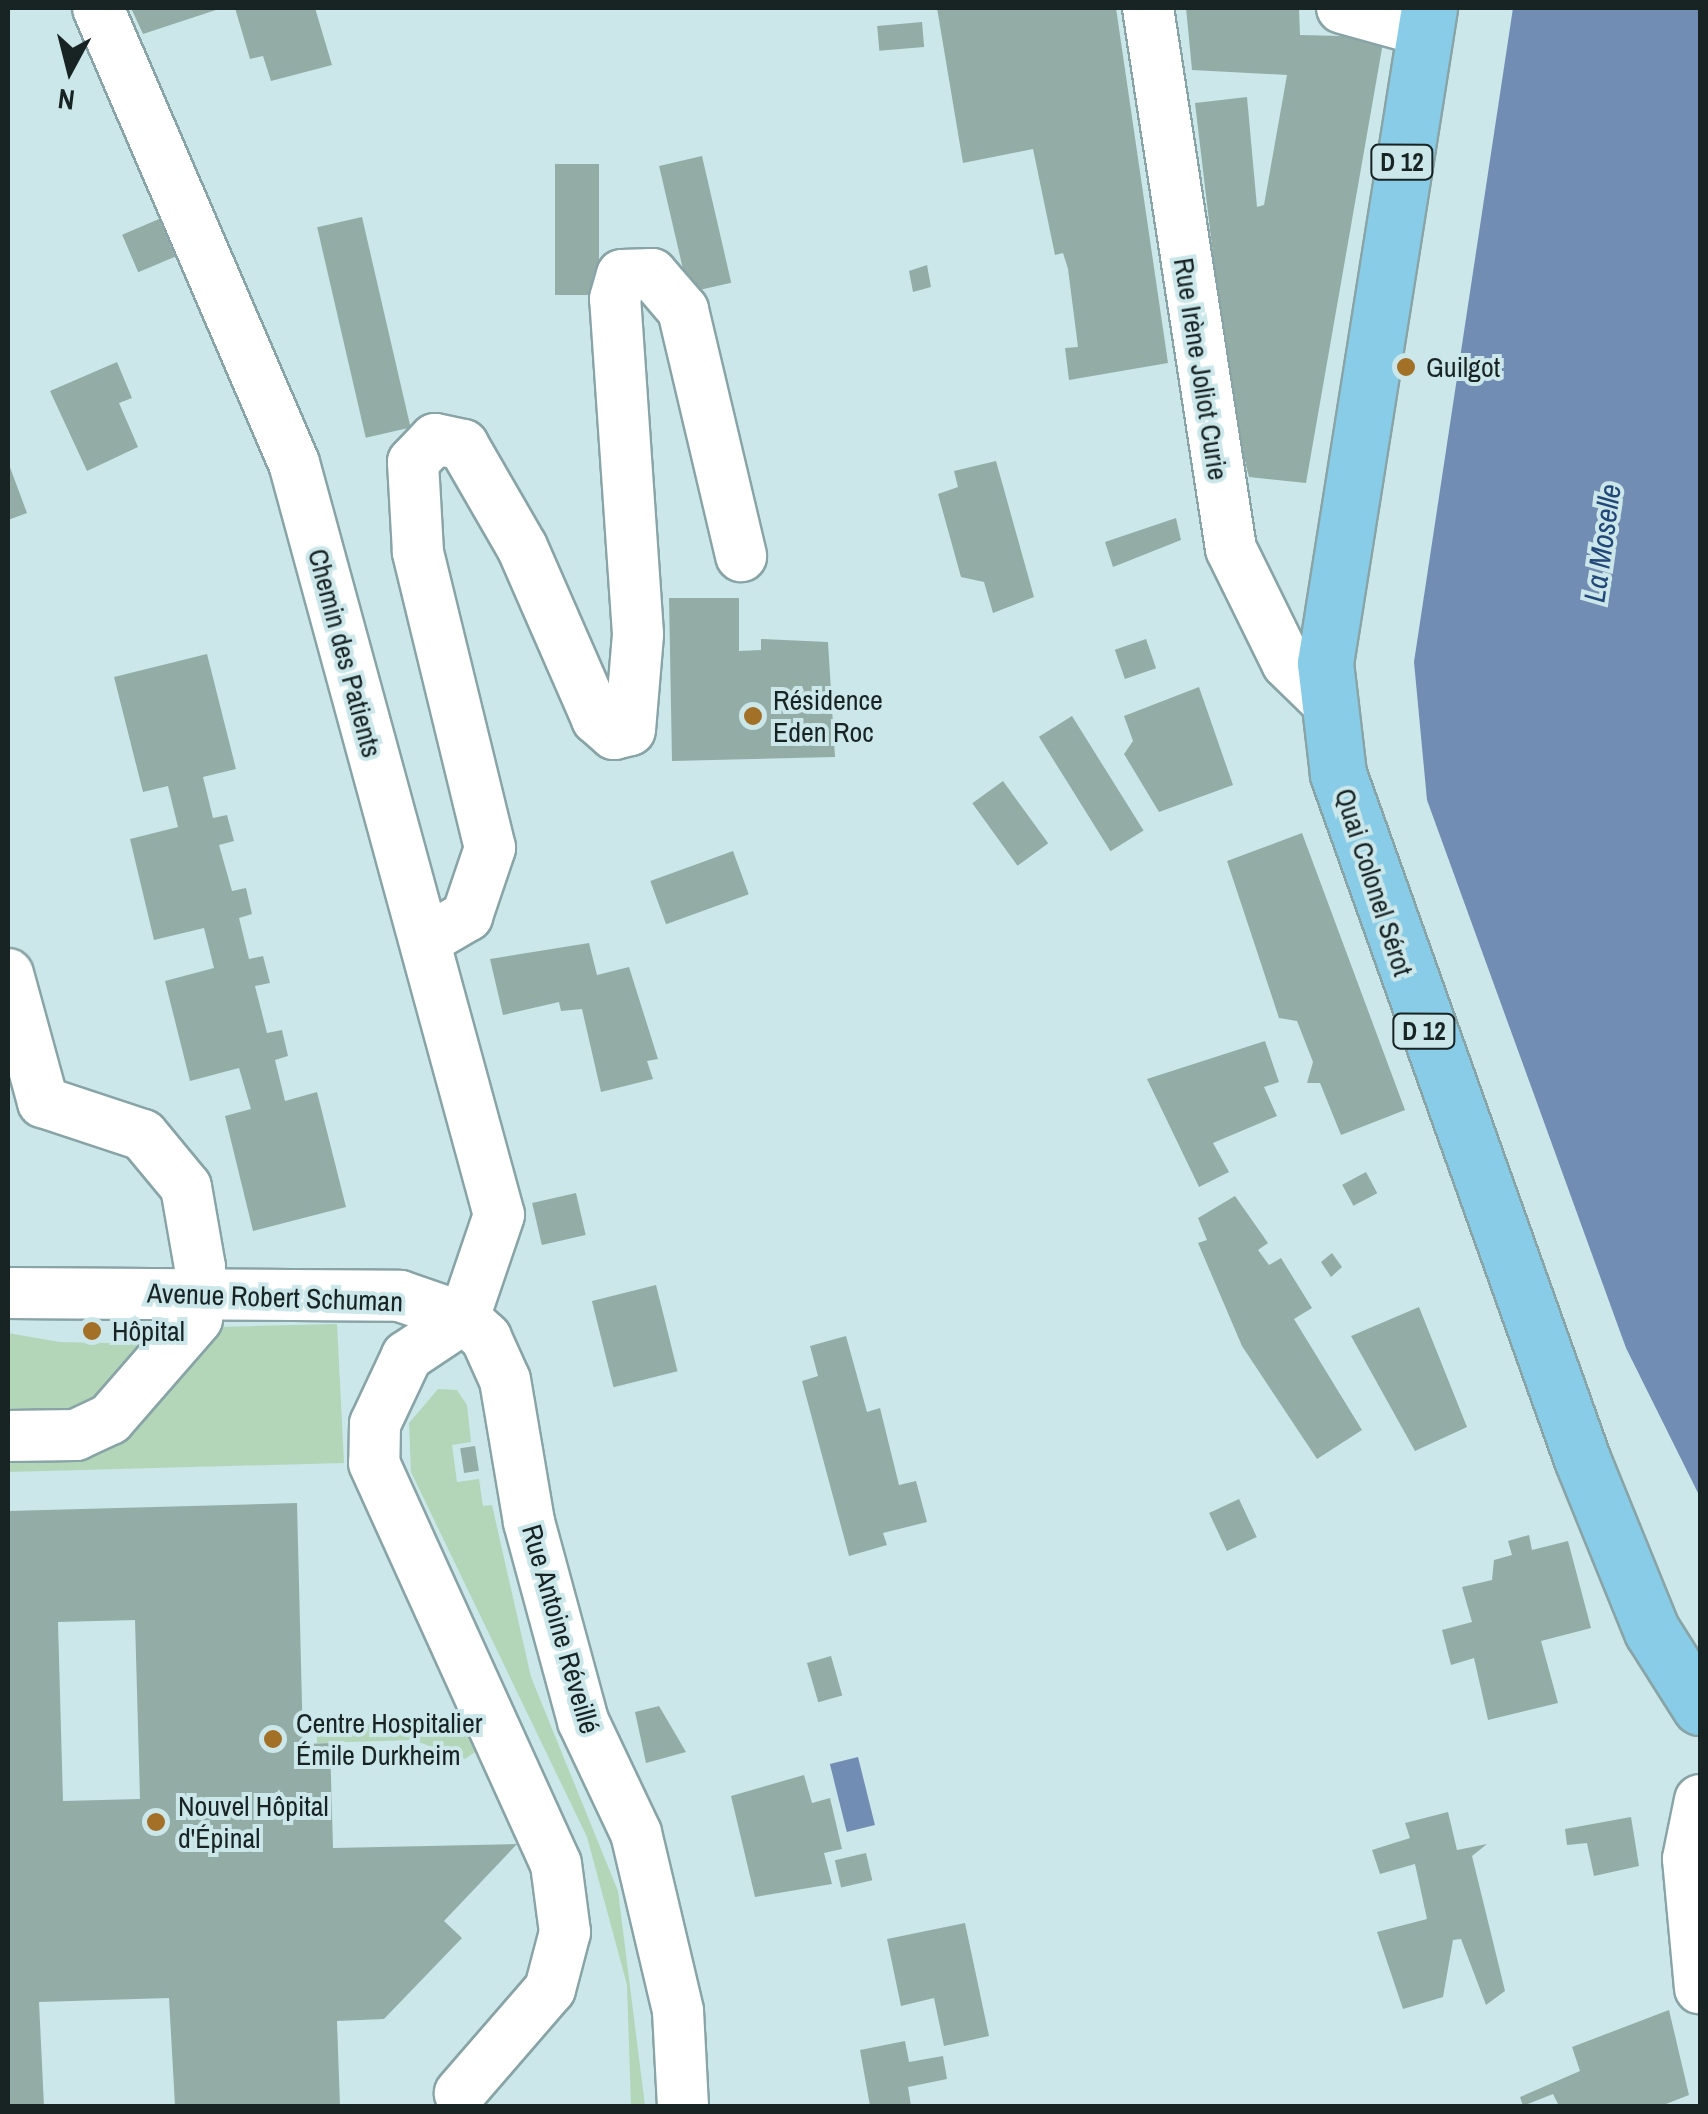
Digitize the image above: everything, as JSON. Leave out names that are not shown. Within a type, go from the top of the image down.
[{"type":"main road","name":"Quai Colonel Sérot","points":[[1427,19],[1374,317],[1327,702],[1359,847],[1462,1142],[1652,1630],[1700,1707]]},
{"type":"street","name":"Chemin des Patients","points":[[98,8],[294,463],[499,1215],[464,1318]]},
{"type":"street","name":"Rue Irène Joliot Curie","points":[[1148,8],[1231,549],[1288,663],[1327,702]]},
{"type":"street","points":[[1342,8],[1427,19]]},
{"type":"street","points":[[426,940],[468,916],[490,848],[418,552],[413,462],[435,439],[463,445],[522,547],[597,719],[614,734],[630,730],[638,634],[615,299],[622,275],[652,274],[684,310],[741,556]]},
{"type":"street","points":[[8,974],[43,1102],[144,1135],[186,1187],[197,1292],[197,1319],[110,1419],[76,1434],[8,1436]]},
{"type":"street","name":"Avenue Robert Schuman","points":[[8,1293],[400,1296],[464,1318]]},
{"type":"street","points":[[460,2093],[550,1989],[565,1932],[556,1864],[374,1463],[375,1424],[407,1356],[464,1318]]},
{"type":"street","name":"Rue Antoine Réveillé","points":[[464,1318],[486,1338],[504,1380],[529,1522],[583,1721],[636,1832],[678,2010],[683,2106]]},
{"type":"street","points":[[1700,1800],[1688,1859],[1700,1983]]},
{"type":"green space","points":[[337,1324],[344,1463],[8,1472],[8,1451],[218,1327]]},
{"type":"green space","points":[[8,1333],[60,1342],[155,1344],[80,1414],[8,1418]]},
{"type":"green space","points":[[438,1389],[457,1390],[467,1405],[471,1442],[452,1445],[457,1482],[479,1479],[483,1506],[492,1505],[531,1677],[618,1891],[645,2106],[631,2106],[627,1985],[587,1837],[411,1472],[409,1423]]},
{"type":"green space","points":[[473,1724],[482,1747],[465,1759],[413,1740],[317,1743],[316,1725]]},
{"type":"water","name":"La Moselle","points":[[1513,8],[1700,8],[1700,1497],[1626,1348],[1427,800],[1414,662]]},
{"type":"water","points":[[858,1757],[875,1825],[847,1832],[830,1764]]},
{"type":"building","points":[[131,8],[222,8],[143,34]]},
{"type":"building","points":[[235,8],[315,8],[332,65],[271,81],[263,56],[250,59]]},
{"type":"building","points":[[937,8],[1116,8],[1168,363],[1069,380],[1065,348],[1078,347],[1068,269],[1063,253],[1055,255],[1033,149],[963,163]]},
{"type":"building","points":[[1186,8],[1299,8],[1300,35],[1384,37],[1306,483],[1249,477],[1231,406],[1195,103],[1247,97],[1257,207],[1264,205],[1287,75],[1192,70]]},
{"type":"building","points":[[922,22],[924,47],[879,51],[877,26]]},
{"type":"building","points":[[702,156],[731,283],[688,293],[659,166]]},
{"type":"building","points":[[555,164],[599,164],[599,295],[555,295]]},
{"type":"building","points":[[362,217],[411,427],[366,438],[317,227]]},
{"type":"building","points":[[159,219],[175,257],[138,272],[122,235]]},
{"type":"building","points":[[927,265],[931,287],[913,292],[909,271]]},
{"type":"building","points":[[117,362],[132,398],[119,403],[138,447],[87,471],[50,391]]},
{"type":"building","points":[[996,461],[1034,597],[993,613],[984,582],[961,577],[938,494],[958,487],[954,471]]},
{"type":"building","points":[[8,462],[27,513],[8,520]]},
{"type":"building","points":[[1176,518],[1181,540],[1113,567],[1105,542]]},
{"type":"building","name":"Résidence Eden Roc","points":[[669,598],[739,598],[739,651],[761,650],[761,639],[828,642],[835,757],[672,761]]},
{"type":"building","points":[[1146,639],[1156,668],[1125,679],[1115,650]]},
{"type":"building","points":[[207,654],[236,769],[203,777],[213,818],[227,815],[234,841],[219,845],[232,891],[246,888],[252,914],[239,918],[249,959],[263,956],[270,983],[255,986],[267,1033],[282,1030],[288,1056],[275,1060],[285,1101],[317,1092],[346,1207],[253,1231],[225,1116],[251,1109],[239,1068],[190,1081],[165,981],[214,968],[204,928],[154,940],[130,839],[178,827],[168,786],[143,792],[114,677]]},
{"type":"building","points":[[1199,687],[1233,785],[1159,812],[1124,754],[1133,741],[1124,716]]},
{"type":"building","points":[[1072,716],[1144,830],[1110,851],[1039,737]]},
{"type":"building","points":[[1003,781],[1048,843],[1018,866],[972,803]]},
{"type":"building","points":[[1302,833],[1405,1110],[1341,1135],[1320,1083],[1307,1083],[1313,1062],[1297,1021],[1279,1018],[1227,861]]},
{"type":"building","points":[[733,851],[749,894],[666,924],[650,881]]},
{"type":"building","points":[[589,943],[597,975],[629,967],[658,1059],[647,1061],[653,1079],[601,1092],[582,1009],[561,1011],[559,1002],[503,1015],[490,959]]},
{"type":"building","points":[[1265,1041],[1279,1082],[1264,1087],[1277,1116],[1213,1143],[1229,1172],[1199,1187],[1147,1079]]},
{"type":"building","points":[[1366,1172],[1377,1193],[1353,1206],[1342,1185]]},
{"type":"building","points":[[576,1193],[586,1235],[542,1245],[532,1203]]},
{"type":"building","points":[[1235,1196],[1268,1243],[1258,1250],[1269,1265],[1281,1258],[1312,1308],[1294,1319],[1362,1430],[1317,1459],[1242,1346],[1198,1243],[1207,1240],[1198,1218]]},
{"type":"building","points":[[1332,1253],[1342,1267],[1331,1277],[1321,1262]]},
{"type":"building","points":[[656,1285],[678,1371],[613,1387],[592,1301]]},
{"type":"building","points":[[1419,1307],[1467,1427],[1415,1451],[1351,1336]]},
{"type":"building","points":[[846,1336],[867,1412],[880,1408],[899,1485],[916,1481],[927,1522],[883,1533],[887,1545],[849,1556],[802,1381],[818,1376],[810,1346]]},
{"type":"building","points":[[475,1446],[479,1471],[464,1473],[460,1448]]},
{"type":"building","points":[[1239,1499],[1257,1537],[1227,1551],[1209,1513]]},
{"type":"building","name":"Nouvel Hôpital d'Épinal","points":[[297,1503],[303,1744],[330,1743],[333,1848],[517,1844],[444,1921],[462,1938],[384,2019],[337,2021],[340,2106],[175,2106],[169,1998],[39,2002],[44,2106],[8,2106],[8,1511]],"holes":[[[135,1620],[140,1799],[63,1801],[58,1622]]]},
{"type":"building","points":[[1529,1535],[1532,1550],[1568,1541],[1591,1628],[1541,1641],[1558,1703],[1488,1720],[1474,1658],[1451,1665],[1442,1630],[1472,1622],[1462,1587],[1492,1580],[1494,1560],[1512,1555],[1508,1541]]},
{"type":"building","points":[[831,1656],[842,1695],[818,1702],[807,1663]]},
{"type":"building","points":[[659,1706],[686,1752],[646,1763],[635,1712]]},
{"type":"building","points":[[804,1775],[812,1803],[830,1798],[842,1849],[824,1853],[832,1884],[755,1897],[731,1796]]},
{"type":"building","points":[[1448,1812],[1457,1850],[1487,1844],[1472,1856],[1505,1991],[1486,2005],[1461,1939],[1453,1940],[1443,1997],[1403,2009],[1377,1932],[1427,1919],[1415,1864],[1380,1874],[1372,1850],[1410,1838],[1405,1823]]},
{"type":"building","points":[[1631,1817],[1639,1866],[1594,1876],[1587,1843],[1567,1845],[1565,1829]]},
{"type":"building","points":[[866,1853],[872,1880],[841,1887],[835,1860]]},
{"type":"building","points":[[965,1923],[989,2036],[944,2046],[934,1998],[901,2006],[887,1939]]},
{"type":"building","points":[[1669,2010],[1689,2095],[1661,2106],[1559,2106],[1553,2094],[1523,2106],[1520,2097],[1580,2071],[1572,2047]]},
{"type":"building","points":[[905,2041],[909,2062],[943,2056],[947,2079],[908,2087],[911,2106],[870,2106],[860,2050]]},
{"type":"place","name":"Guilgot","points":[[1406,367]]},
{"type":"place","name":"Résidence Eden Roc","points":[[753,716]]},
{"type":"place","name":"Hôpital","points":[[92,1331]]},
{"type":"place","name":"Centre Hospitalier Émile Durkheim","points":[[273,1739]]},
{"type":"place","name":"Nouvel Hôpital d'Épinal","points":[[156,1822]]}]
